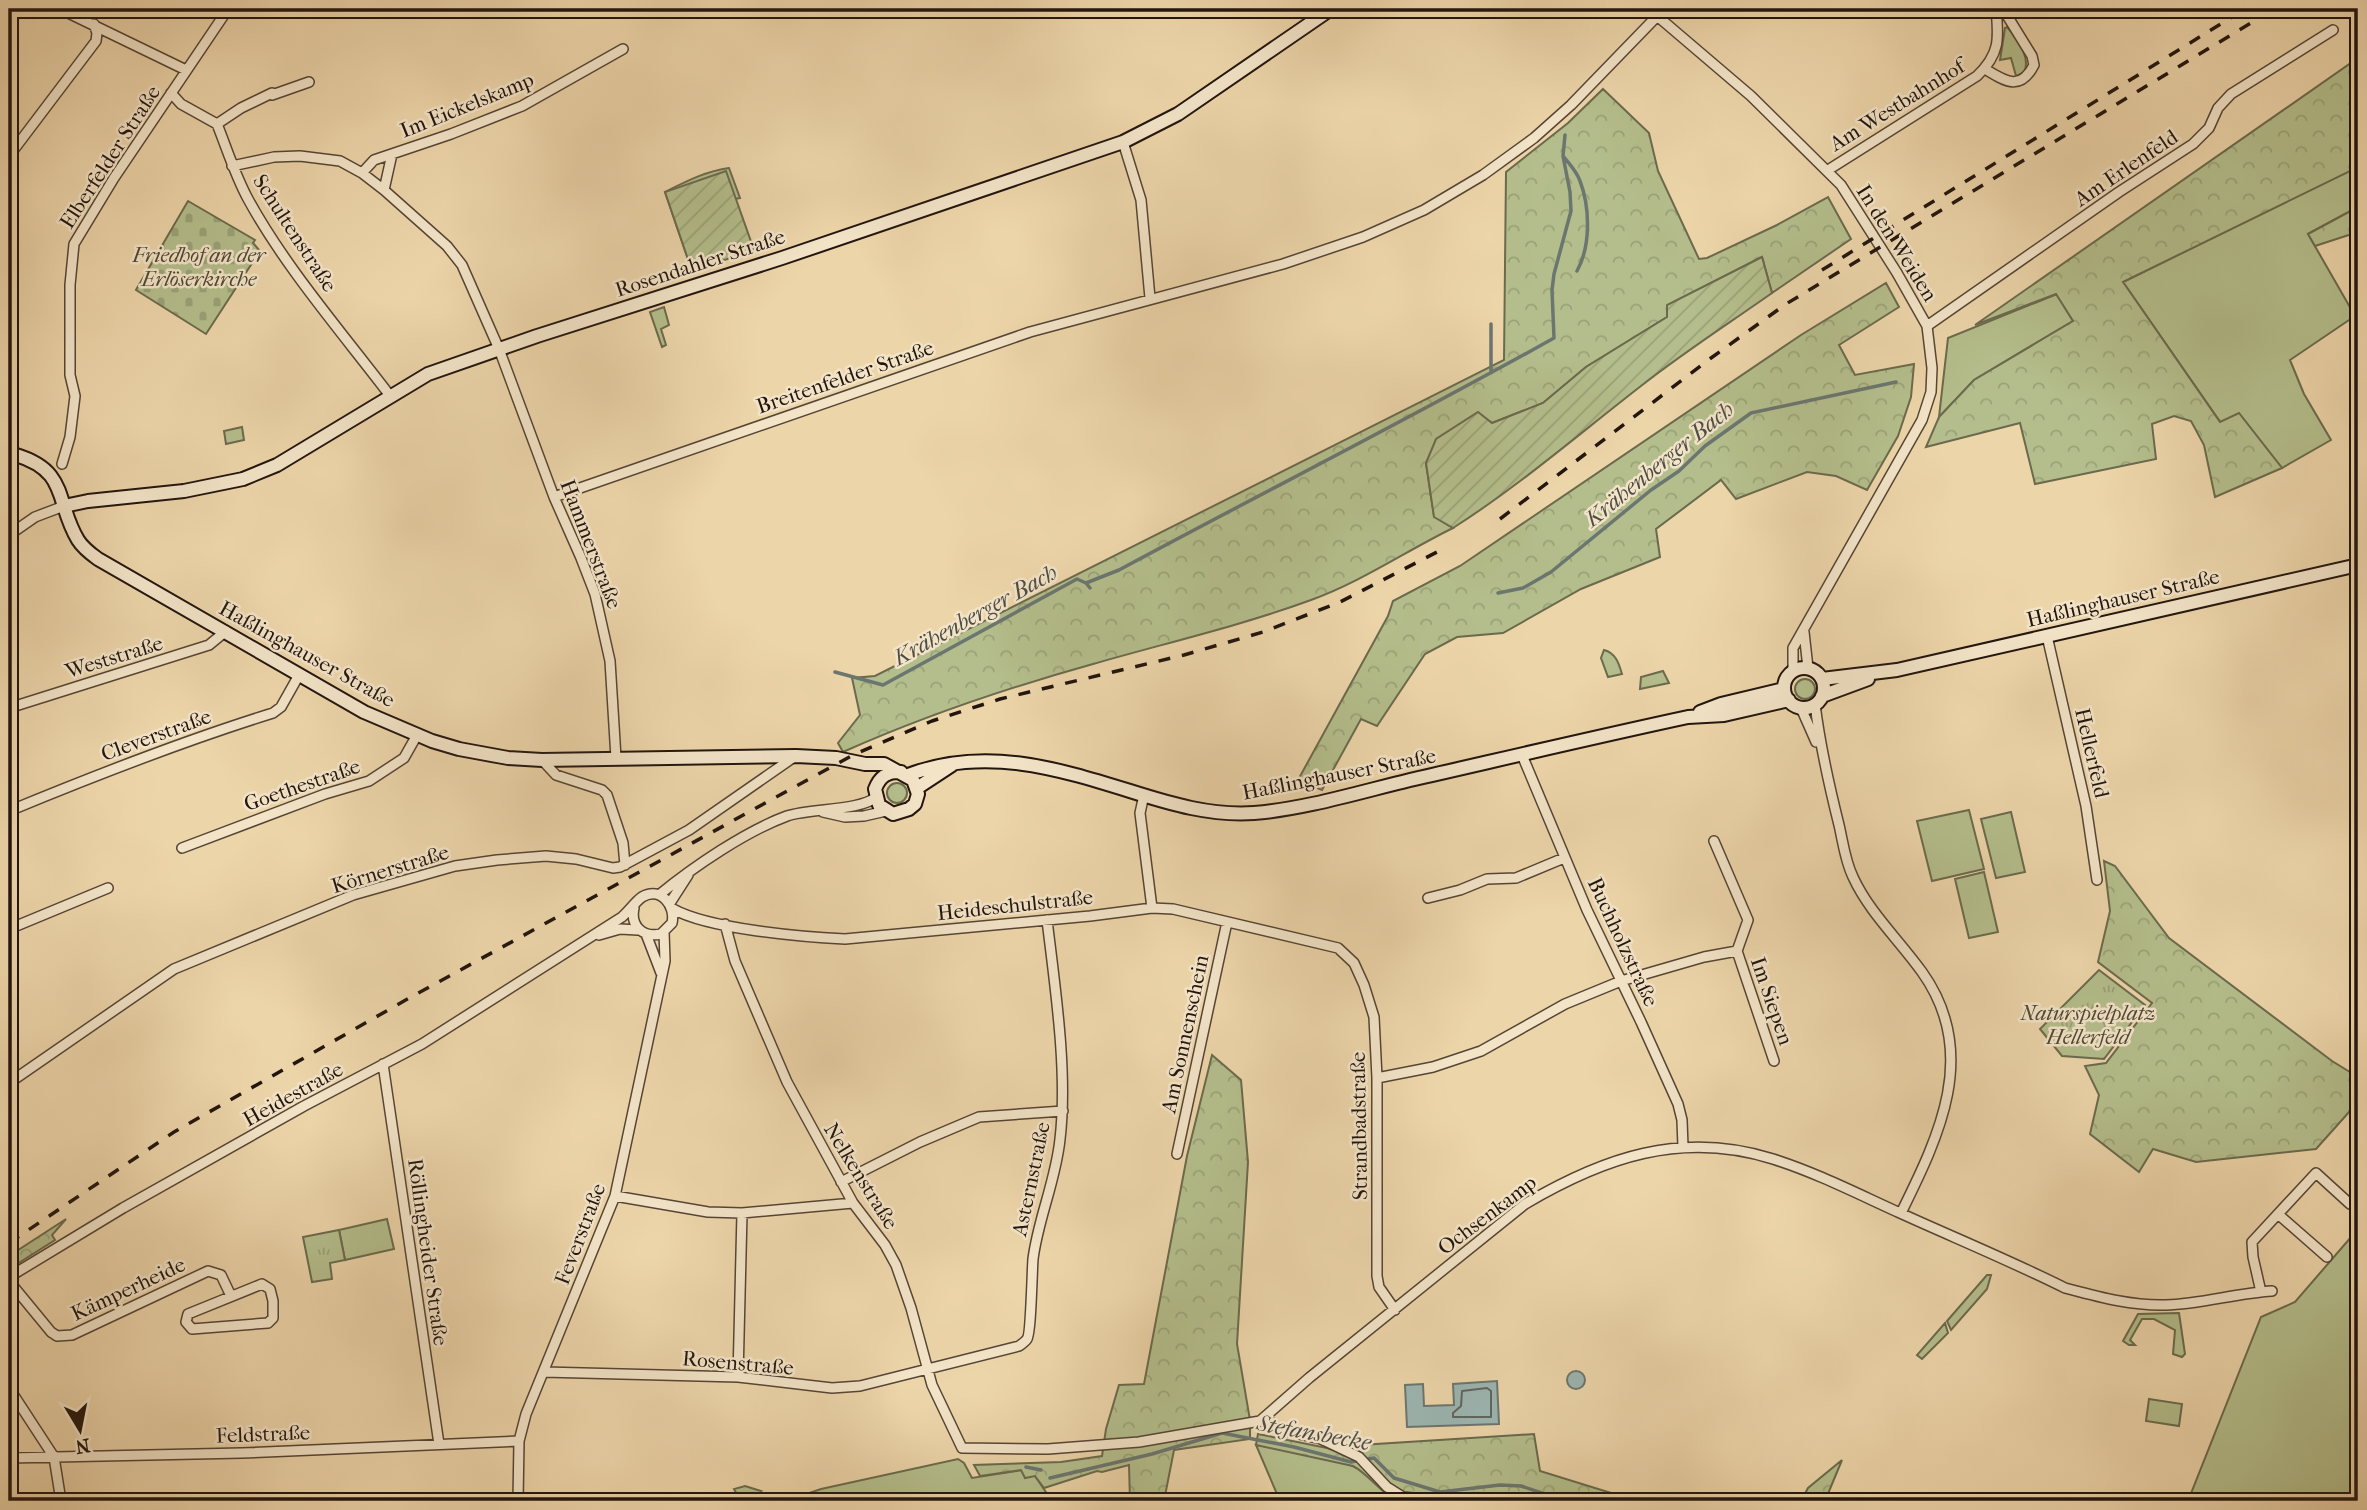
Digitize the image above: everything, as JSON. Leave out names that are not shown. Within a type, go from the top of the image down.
[{"type":"main road","name":"Rosendahler Straße","points":[[64,506],[184,491],[243,479],[277,465],[428,374],[1123,142],[1178,114],[1331,9]]},
{"type":"main road","name":"Haßlinghauser Straße","points":[[16,455],[32,461],[55,480],[80,543],[98,559],[364,712],[417,734],[480,754],[542,760],[796,756],[884,764],[905,774],[934,765],[992,761],[1028,764],[1095,780],[1197,810],[1228,814],[1255,813],[1337,797],[1688,717],[1721,705],[1786,695]]},
{"type":"main road","name":"Haßlinghauser Straße","points":[[1822,679],[1897,670],[2358,565]]},
{"type":"main road","points":[[1808,668],[1822,679],[1819,700],[1801,708],[1786,695],[1788,676],[1793,671],[1808,668]]},
{"type":"main road","name":"Haßlinghauser Straße","points":[[1819,700],[1897,670]]},
{"type":"main road","name":"Haßlinghauser Straße","points":[[917,788],[956,763]]},
{"type":"main road","points":[[864,764],[878,782]]},
{"type":"main road","points":[[890,772],[905,774],[917,788],[917,798],[909,809],[901,813],[886,811],[879,805],[876,797],[878,782],[890,772]]},
{"type":"street","points":[[60,9],[186,70]]},
{"type":"street","name":"Elberfelder Straße","points":[[62,464],[70,437],[75,396],[70,374],[70,285],[74,244],[114,178],[228,9]]},
{"type":"street","name":"Am Westbahnhof","points":[[1828,170],[1985,69],[1994,56],[1999,38],[1996,9]]},
{"type":"street","name":"Am Westbahnhof","points":[[1985,69],[2005,81],[2015,82],[2029,75],[2034,65],[2032,56],[2003,9]]},
{"type":"street","name":"In den Weiden","points":[[1656,11],[1828,170],[1877,241],[1927,326],[1932,368],[1931,392],[1922,420],[1793,648],[1793,671]]},
{"type":"street","name":"Breitenfelder Straße","points":[[554,497],[1030,332],[1283,264],[1363,237],[1424,209],[1483,175],[1534,138],[1571,105],[1656,11]]},
{"type":"street","points":[[9,156],[96,41],[94,24]]},
{"type":"street","name":"Am Erlenfeld","points":[[1927,326],[2119,192],[2193,144],[2209,128],[2218,108],[2231,94],[2333,30]]},
{"type":"street","name":"Im Eickelskamp","points":[[362,173],[374,160],[522,106],[623,49]]},
{"type":"street","points":[[171,93],[181,104],[217,124],[241,108],[309,82]]},
{"type":"street","name":"Schultenstraße","points":[[217,124],[232,166],[267,230],[391,397]]},
{"type":"street","points":[[1123,142],[1141,200],[1150,298]]},
{"type":"street","points":[[384,190],[391,154]]},
{"type":"street","points":[[232,166],[274,157],[299,156],[340,161],[362,173],[447,246],[462,265],[499,349]]},
{"type":"street","name":"Hammerstraße","points":[[499,349],[554,497],[581,558],[603,625],[610,661],[616,758]]},
{"type":"street","points":[[9,535],[36,517],[64,506]]},
{"type":"street","name":"Weststraße","points":[[9,708],[209,645],[226,631]]},
{"type":"street","points":[[1804,632],[1808,668]]},
{"type":"street","name":"Hellerfeld","points":[[2047,636],[2086,806],[2097,880]]},
{"type":"street","name":"Cleverstraße","points":[[9,811],[111,768],[273,713],[281,707],[299,675]]},
{"type":"street","points":[[1819,700],[1821,754]]},
{"type":"street","points":[[1801,708],[1821,754],[1853,878],[1879,919],[1922,972],[1932,989],[1940,1007],[1948,1041],[1950,1077],[1944,1114],[1932,1149],[1901,1213]]},
{"type":"street","name":"Goethestraße","points":[[182,848],[307,800],[369,781],[404,758],[417,734]]},
{"type":"street","name":"Buchholzstraße","points":[[1522,755],[1587,910],[1678,1104],[1682,1120],[1683,1147]]},
{"type":"street","points":[[542,760],[556,775],[602,790],[607,795],[623,843],[625,865],[688,830],[796,756]]},
{"type":"street","points":[[1144,796],[1140,813],[1152,908]]},
{"type":"street","name":"Heidestraße","points":[[9,1279],[122,1208],[433,1038],[591,937],[634,908],[642,898],[659,895],[690,871],[761,828],[789,816],[861,804],[876,797]]},
{"type":"street","name":"Heidestraße","points":[[814,810],[845,817],[886,811]]},
{"type":"street","name":"Im Siepen","points":[[1714,841],[1748,920],[1737,951],[1774,1061]]},
{"type":"street","name":"Körnerstraße","points":[[9,1083],[174,969],[353,895],[455,866],[546,856],[613,867],[625,865]]},
{"type":"street","points":[[1428,898],[1460,890],[1487,879],[1516,878],[1564,858]]},
{"type":"street","name":"Heidestraße","points":[[591,937],[620,929],[654,935],[667,930],[673,918],[671,906],[690,871]]},
{"type":"street","points":[[9,929],[108,888]]},
{"type":"street","points":[[659,895],[671,906]]},
{"type":"street","name":"Heideschulstraße","points":[[671,906],[694,917],[725,924],[845,939],[1152,908],[1173,909],[1338,948]]},
{"type":"street","points":[[634,908],[632,917],[661,973]]},
{"type":"street","points":[[667,930],[694,917]]},
{"type":"street","name":"Asternstraße","points":[[927,1368],[1019,1346],[1027,1339],[1030,1330],[1034,1256],[1060,1142],[1063,1111],[1056,1001],[1047,920]]},
{"type":"street","name":"Am Sonnenschein","points":[[1177,1154],[1227,922]]},
{"type":"street","name":"Nelkenstraße","points":[[725,924],[736,961],[774,1054],[813,1133],[853,1203],[885,1245],[896,1265],[927,1368],[962,1448]]},
{"type":"street","name":"Feverstraße","points":[[518,1501],[519,1441],[526,1414],[615,1196],[665,961],[667,930]]},
{"type":"street","name":"Strandbadstraße","points":[[1338,948],[1354,963],[1374,1017],[1377,1078],[1377,1276],[1379,1287],[1395,1310]]},
{"type":"street","name":"Im Siepen","points":[[1377,1078],[1433,1067],[1481,1052],[1564,1003],[1622,981],[1704,957],[1737,951]]},
{"type":"street","name":"Röllingheider Straße","points":[[383,1064],[439,1444]]},
{"type":"street","points":[[841,1182],[920,1142],[979,1117],[1063,1111]]},
{"type":"street","name":"Ochsenkamp","points":[[962,1448],[1048,1449],[1139,1442],[1225,1425],[1248,1424],[1266,1417],[1309,1378],[1514,1213],[1561,1183],[1619,1159],[1683,1147],[1735,1150],[1770,1158],[1818,1175],[2065,1288],[2094,1296],[2134,1304],[2168,1305],[2272,1291]]},
{"type":"street","points":[[2261,1292],[2252,1242],[2316,1173],[2350,1204]]},
{"type":"street","points":[[615,1196],[708,1212],[742,1213],[853,1203]]},
{"type":"street","points":[[738,1377],[742,1213]]},
{"type":"street","points":[[2278,1215],[2327,1257]]},
{"type":"street","name":"Kämperheide","points":[[9,1279],[51,1332],[64,1336],[72,1335],[208,1271],[220,1275],[231,1296]]},
{"type":"street","points":[[256,1286],[267,1286],[273,1301],[271,1321],[192,1329],[188,1327],[188,1314],[231,1296],[256,1286]]},
{"type":"street","name":"Rosenstraße","points":[[544,1372],[738,1377],[832,1388],[859,1386],[927,1368]]},
{"type":"street","points":[[9,1388],[54,1457],[61,1501]]},
{"type":"street","points":[[1266,1417],[1277,1429],[1321,1439],[1363,1461],[1387,1487],[1403,1497],[1443,1501]]},
{"type":"street","name":"Feldstraße","points":[[9,1458],[242,1453],[519,1441]]},
{"type":"street","points":[[1491,1501],[1517,1501]]},
{"type":"green space","points":[[2007,27],[2025,55],[2024,73],[2016,76],[2011,58],[2000,60]]},
{"type":"green space","points":[[2358,58],[2358,173],[2356,168],[2123,282],[2220,422],[2239,413],[2282,468],[2215,497],[2204,445],[2191,421],[2174,416],[2152,424],[2156,459],[2035,484],[2020,423],[1926,447],[1939,417],[1974,380],[2073,321],[2056,294],[1975,325]]},
{"type":"green space","points":[[1603,89],[1649,133],[1658,171],[1699,259],[1707,258],[1777,225],[1828,197],[1851,239],[1772,293],[1762,257],[1668,305],[1667,317],[1586,367],[1543,403],[1492,423],[1478,413],[1426,463],[1434,516],[1453,528],[1366,575],[1330,593],[1257,618],[997,693],[904,726],[843,752],[838,743],[860,715],[852,678],[875,676],[1504,360],[1506,172],[1568,123]]},
{"type":"green space","points":[[2357,167],[2358,207],[2308,234],[2355,316],[2290,360],[2304,394],[2331,440],[2282,468],[2239,414],[2221,423],[2123,282]]},
{"type":"green space","points":[[729,168],[740,198],[731,200],[692,271],[665,192],[704,174]]},
{"type":"green space","points":[[726,171],[754,250],[692,271],[665,192]]},
{"type":"green space","name":"Friedhof an der Erlöserkirche","points":[[188,201],[255,240],[253,243],[260,251],[206,334],[136,290]]},
{"type":"green space","points":[[2358,207],[2358,232],[2315,246],[2308,234]]},
{"type":"green space","points":[[1762,257],[1772,293],[1689,350],[1525,477],[1453,528],[1434,517],[1426,463],[1436,439],[1478,412],[1492,423],[1543,403],[1586,367],[1667,317],[1667,305]]},
{"type":"green space","points":[[1886,283],[1899,307],[1839,345],[1855,375],[1914,364],[1911,397],[1898,436],[1867,490],[1836,476],[1807,472],[1736,499],[1721,480],[1656,529],[1660,557],[1581,589],[1503,633],[1457,637],[1425,654],[1377,726],[1361,719],[1322,790],[1298,780],[1388,616],[1393,601],[1460,566],[1801,335]]},
{"type":"green space","points":[[2057,294],[2073,321],[1974,380],[1939,417],[1948,338]]},
{"type":"green space","points":[[664,307],[669,325],[661,329],[666,345],[662,347],[650,312]]},
{"type":"green space","points":[[242,427],[244,440],[226,444],[224,431]]},
{"type":"green space","points":[[1604,650],[1614,656],[1622,674],[1608,677],[1601,658]]},
{"type":"green space","points":[[1663,671],[1669,683],[1640,689],[1641,677]]},
{"type":"green space","points":[[1805,679],[1812,682],[1815,689],[1812,696],[1805,699],[1798,696],[1795,689],[1798,682]]},
{"type":"green space","points":[[893,783],[901,783],[907,793],[901,803],[893,803],[887,797],[887,789]]},
{"type":"green space","points":[[1969,810],[1984,869],[1932,881],[1917,821]]},
{"type":"green space","points":[[2011,812],[2025,872],[1996,878],[1981,819]]},
{"type":"green space","points":[[2104,861],[2115,866],[2169,938],[2332,1061],[2358,1077],[2358,1102],[2316,1149],[2196,1162],[2153,1149],[2139,1172],[2090,1134],[2099,1095],[2085,1066],[2106,1063],[2152,1003],[2098,962],[2110,911]]},
{"type":"green space","points":[[1984,872],[1998,932],[1969,938],[1955,879]]},
{"type":"green space","name":"Naturspielplatz Hellerfeld","points":[[2099,970],[2145,1005],[2104,1059],[2062,1056],[2040,1029]]},
{"type":"green space","points":[[1212,1055],[1241,1080],[1248,1162],[1237,1344],[1250,1420],[1250,1439],[1174,1450],[1164,1501],[1130,1501],[1129,1465],[1097,1471],[1044,1488],[1035,1476],[1025,1478],[1021,1470],[980,1476],[974,1465],[1061,1462],[1102,1456],[1106,1429],[1119,1385],[1144,1384],[1187,1156]]},
{"type":"green space","points":[[66,1219],[52,1235],[55,1240],[9,1269],[9,1256]]},
{"type":"green space","points":[[387,1219],[394,1249],[345,1260],[339,1230]]},
{"type":"green space","points":[[2358,1229],[2358,1501],[2188,1501],[2261,1317],[2295,1302]]},
{"type":"green space","points":[[339,1230],[345,1260],[330,1263],[332,1279],[312,1282],[303,1237]]},
{"type":"green space","points":[[1987,1275],[1991,1275],[1987,1289],[1951,1330],[1947,1321]]},
{"type":"green space","points":[[2179,1313],[2185,1354],[2182,1357],[2173,1354],[2175,1330],[2154,1319],[2142,1319],[2130,1340],[2135,1345],[2123,1341],[2138,1314]]},
{"type":"green space","points":[[1945,1323],[1948,1333],[1922,1359],[1917,1355]]},
{"type":"green space","points":[[2149,1399],[2182,1404],[2179,1426],[2146,1421]]},
{"type":"green space","points":[[1258,1434],[1345,1454],[1345,1446],[1534,1434],[1540,1471],[1637,1501],[1398,1501],[1353,1466],[1256,1445]]},
{"type":"green space","points":[[1256,1445],[1310,1454],[1350,1465],[1361,1470],[1398,1501],[1280,1501]]},
{"type":"green space","points":[[958,1459],[964,1463],[972,1478],[1022,1470],[1035,1476],[1052,1501],[802,1501],[805,1500],[803,1495],[821,1489]]},
{"type":"green space","points":[[1842,1460],[1825,1501],[1801,1501],[1808,1488]]},
{"type":"green space","points":[[745,1486],[761,1491],[743,1501],[730,1501],[738,1496],[734,1489]]},
{"type":"water","points":[[1572,1371],[1580,1371],[1585,1380],[1583,1387],[1572,1389],[1567,1384],[1567,1376]]},
{"type":"water","points":[[1497,1381],[1499,1424],[1407,1427],[1405,1385],[1423,1384],[1424,1406],[1454,1405],[1453,1384]]},
{"type":"waterway","points":[[1086,583],[1119,570],[1554,338],[1554,274],[1571,211],[1563,156],[1565,135]]},
{"type":"waterway","points":[[1564,157],[1579,178],[1586,203],[1587,238],[1577,271]]},
{"type":"waterway","points":[[1491,324],[1491,373]]},
{"type":"waterway","name":"Krähenberger Bach","points":[[1498,593],[1523,588],[1551,572],[1651,490],[1679,471],[1705,446],[1751,413],[1896,382]]},
{"type":"waterway","name":"Krähenberger Bach","points":[[835,672],[883,685],[1077,579],[1090,588]]},
{"type":"waterway","name":"Stefansbecke","points":[[1050,1478],[1152,1454],[1222,1433],[1294,1447],[1351,1462],[1374,1458],[1394,1478],[1440,1492],[1500,1485],[1521,1486],[1566,1501]]},
{"type":"waterway","name":"Stefansbecke","points":[[1026,1467],[1041,1470]]},
{"type":"railway","points":[[1822,270],[2245,9]]},
{"type":"railway","points":[[1500,519],[1786,304],[2274,9]]},
{"type":"railway","points":[[9,1243],[174,1132],[411,997],[853,755],[932,721],[1000,699],[1184,655],[1263,632],[1340,602],[1441,550]]}]
